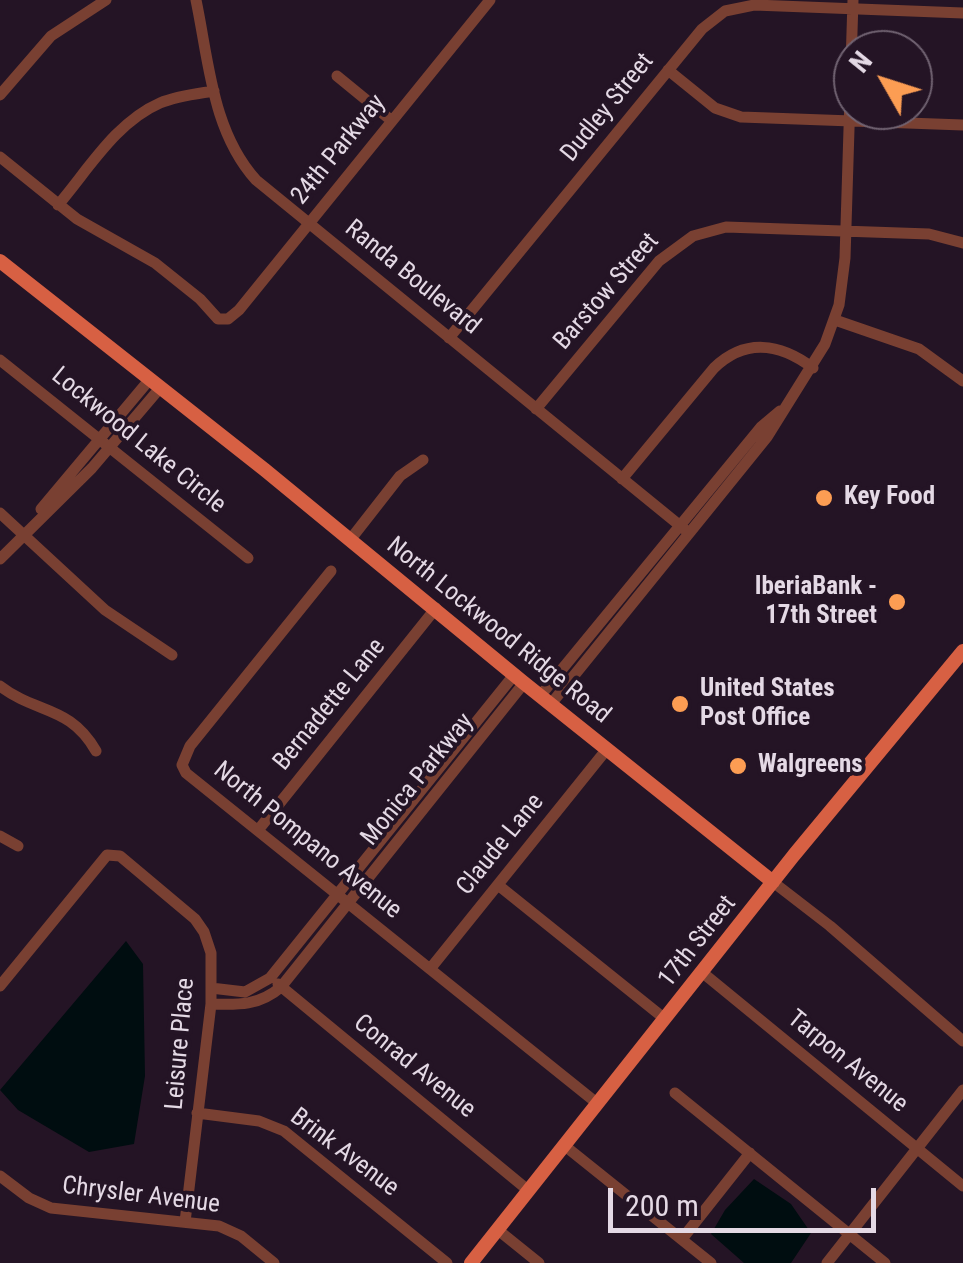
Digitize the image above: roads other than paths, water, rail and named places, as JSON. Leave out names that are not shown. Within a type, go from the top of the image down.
[{"type":"main road","name":"North Lockwood Ridge Road","points":[[0,260],[773,882]]},
{"type":"main road","name":"17th Street","points":[[471,1263],[773,882],[963,652]]},
{"type":"street","points":[[0,95],[51,36],[106,0]]},
{"type":"street","name":"Randa Boulevard","points":[[196,0],[225,134],[244,166],[262,186],[685,529]]},
{"type":"street","name":"24th Parkway","points":[[58,205],[88,227],[155,263],[200,298],[218,318],[228,318],[239,310],[490,0]]},
{"type":"street","points":[[851,30],[852,4]]},
{"type":"street","name":"Dudley Street","points":[[450,338],[707,24],[733,8],[754,5],[852,4],[963,13]]},
{"type":"street","points":[[668,70],[710,104],[731,115],[833,120]]},
{"type":"street","points":[[337,76],[392,121]]},
{"type":"street","points":[[0,158],[58,205],[117,135],[140,114],[170,100],[214,90]]},
{"type":"street","points":[[933,124],[963,125]]},
{"type":"street","points":[[546,700],[791,402],[813,368],[835,320],[844,279],[848,130]]},
{"type":"street","name":"Barstow Street","points":[[536,409],[659,261],[704,231],[726,227],[928,234],[963,243]]},
{"type":"street","points":[[835,320],[919,349],[963,381]]},
{"type":"street","points":[[622,479],[714,368],[730,355],[772,346],[792,353],[813,368]]},
{"type":"street","name":"Lockwood Lake Circle","points":[[0,360],[248,558]]},
{"type":"street","points":[[0,559],[27,530],[42,506],[105,444],[155,384]]},
{"type":"street","points":[[350,540],[400,476],[422,460]]},
{"type":"street","points":[[0,514],[27,530],[105,610],[172,655]]},
{"type":"street","name":"North Pompano Avenue","points":[[331,570],[184,756],[182,765],[186,773],[598,1104]]},
{"type":"street","name":"Bernadette Lane","points":[[258,829],[436,608]]},
{"type":"street","name":"Monica Parkway","points":[[210,1004],[244,1006],[272,995],[276,982],[337,894],[519,679]]},
{"type":"street","name":"Monica Parkway","points":[[276,982],[348,903],[519,679]]},
{"type":"street","points":[[0,686],[65,716],[86,735],[96,751]]},
{"type":"street","name":"Claude Lane","points":[[430,969],[607,749]]},
{"type":"street","points":[[0,836],[18,846]]},
{"type":"street","name":"Leisure Place","points":[[0,986],[103,858],[113,854],[199,924],[211,953],[211,988],[186,1222]]},
{"type":"street","name":"North Lockwood Ridge Road","points":[[773,882],[963,1041]]},
{"type":"street","points":[[498,885],[665,1020]]},
{"type":"street","name":"Tarpon Avenue","points":[[702,973],[963,1186]]},
{"type":"street","points":[[211,988],[245,992],[276,982]]},
{"type":"street","name":"Conrad Avenue","points":[[276,982],[528,1191]]},
{"type":"street","points":[[826,1263],[963,1090]]},
{"type":"street","points":[[675,1093],[885,1263]]},
{"type":"street","name":"Brink Avenue","points":[[198,1113],[260,1121],[284,1131],[447,1263]]},
{"type":"street","points":[[564,1146],[711,1263]]},
{"type":"street","points":[[682,1239],[750,1153]]},
{"type":"street","name":"Chrysler Avenue","points":[[0,1176],[28,1198],[51,1208],[230,1230],[274,1263]]},
{"type":"street","points":[[498,1230],[539,1263]]},
{"type":"place","name":"Key Food","points":[[824,498]]},
{"type":"place","name":"IberiaBank - 17th Street","points":[[897,602]]},
{"type":"place","name":"United States Post Office","points":[[680,704]]},
{"type":"place","name":"Walgreens","points":[[738,766]]}]
